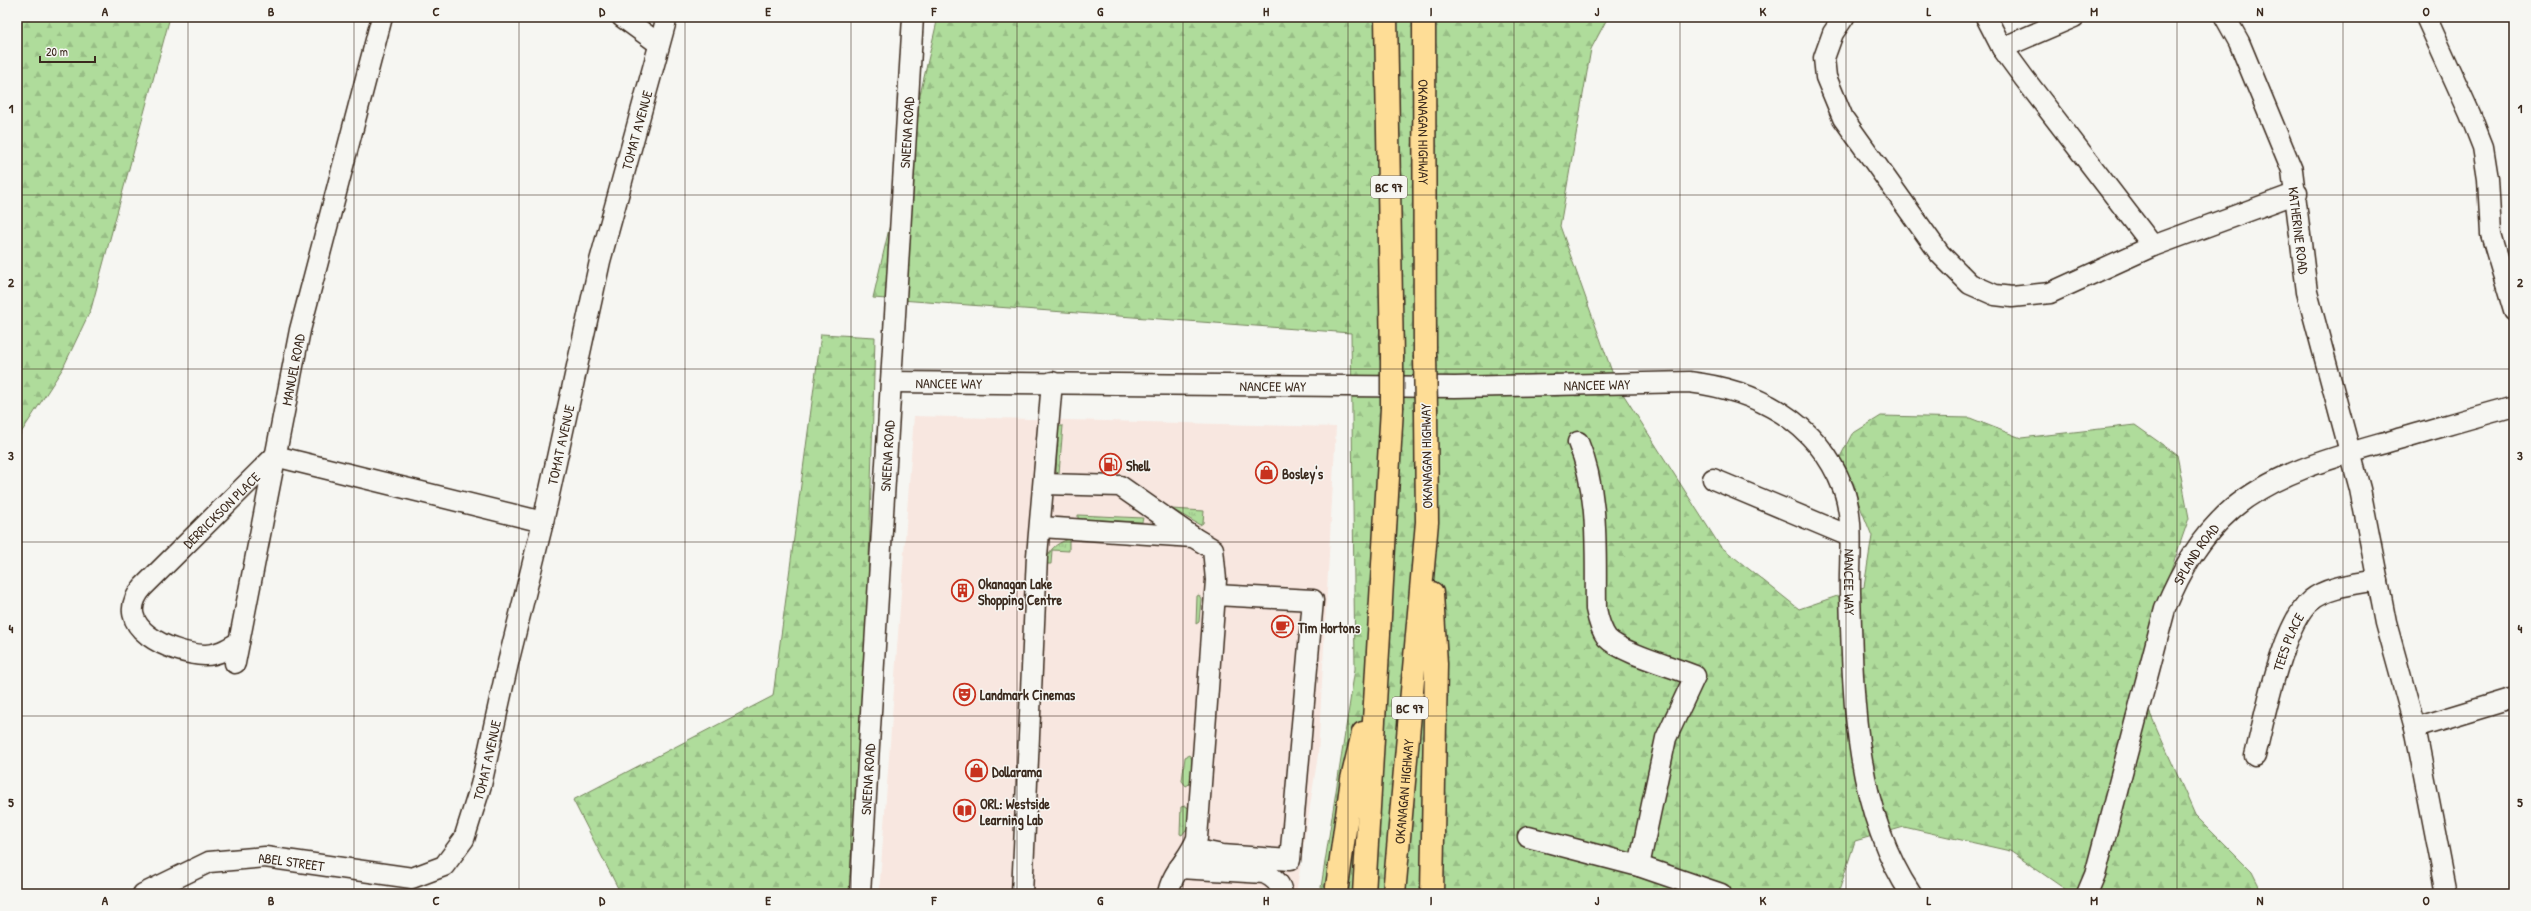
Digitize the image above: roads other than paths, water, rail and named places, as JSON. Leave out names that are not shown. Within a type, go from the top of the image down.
[{"type":"highway","name":"BC 97","points":[[1364,894],[1392,408],[1386,17]]},
{"type":"highway","name":"OKANAGAN HIGHWAY","points":[[1394,894],[1427,522],[1424,17]]},
{"type":"highway","points":[[1427,522],[1436,664],[1432,894]]},
{"type":"highway","points":[[1336,894],[1352,779],[1375,686]]},
{"type":"street","name":"MANUEL ROAD","points":[[275,456],[300,330],[382,17]]},
{"type":"street","points":[[622,17],[659,44]]},
{"type":"street","name":"TOMAT AVENUE","points":[[444,866],[464,839],[481,785],[508,663],[543,522],[600,261],[667,17]]},
{"type":"street","name":"SNEENA ROAD","points":[[860,894],[913,17]]},
{"type":"street","points":[[1844,17],[1833,33],[1824,58],[1826,77],[1843,118],[1940,254],[1970,284],[1995,295],[2012,297],[2050,294],[2153,246],[2297,193]]},
{"type":"street","points":[[1986,17],[2002,48],[2153,246]]},
{"type":"street","points":[[2002,48],[2074,17]]},
{"type":"street","name":"KATHERINE ROAD","points":[[2225,17],[2239,42],[2292,170],[2297,193],[2307,292],[2315,326],[2351,452],[2386,623],[2415,728],[2447,894]]},
{"type":"street","points":[[2426,17],[2470,114],[2482,147],[2488,179],[2491,234],[2514,310]]},
{"type":"street","name":"NANCEE WAY","points":[[891,382],[1052,382],[1455,387],[1689,382],[1719,385],[1744,393],[1774,407],[1801,428],[1821,451],[1833,468],[1843,489],[1849,536],[1853,689],[1865,777],[1876,817],[1904,892]]},
{"type":"street","points":[[1022,894],[1036,556],[1041,527],[1052,382]]},
{"type":"street","name":"SPLAND ROAD","points":[[2087,894],[2095,875],[2165,608],[2183,568],[2209,532],[2232,510],[2257,491],[2316,464],[2351,452],[2514,406]]},
{"type":"street","points":[[1578,442],[1590,479],[1594,512],[1596,609],[1600,624],[1607,638],[1618,647],[1695,676],[1666,738],[1639,866]]},
{"type":"street","points":[[275,456],[543,522]]},
{"type":"street","name":"DERRICKSON PLACE","points":[[235,663],[275,456]]},
{"type":"street","name":"DERRICKSON PLACE","points":[[239,642],[224,651],[207,655],[192,654],[171,647],[144,633],[133,618],[131,608],[135,596],[143,587],[275,456]]},
{"type":"street","points":[[1713,479],[1849,536]]},
{"type":"street","points":[[1044,484],[1120,486],[1193,537],[1213,549],[1216,580],[1197,838],[1193,849],[1170,882],[1168,894]]},
{"type":"street","points":[[1041,527],[1193,537]]},
{"type":"street","name":"TEES PLACE","points":[[2255,756],[2281,659],[2301,610],[2312,599],[2325,592],[2378,580]]},
{"type":"street","points":[[1193,849],[1222,855],[1290,860],[1313,600],[1215,595]]},
{"type":"street","points":[[2415,728],[2514,698]]},
{"type":"street","points":[[1528,837],[1639,866],[1721,894]]},
{"type":"street","name":"ABEL STREET","points":[[143,894],[209,862],[265,857],[412,878],[444,866]]},
{"type":"street","points":[[1179,868],[1264,873],[1272,877],[1280,885],[1282,894]]},
{"type":"place","name":"Shell","points":[[1110,465]]},
{"type":"place","name":"Bosley's","points":[[1267,473]]},
{"type":"place","name":"Okanagan Lake Shopping Centre","points":[[962,591]]},
{"type":"place","name":"Tim Hortons","points":[[1282,627]]},
{"type":"place","name":"Landmark Cinemas","points":[[965,694]]},
{"type":"place","name":"Dollarama","points":[[977,771]]},
{"type":"place","name":"ORL: Westside Learning Lab","points":[[964,811]]}]
